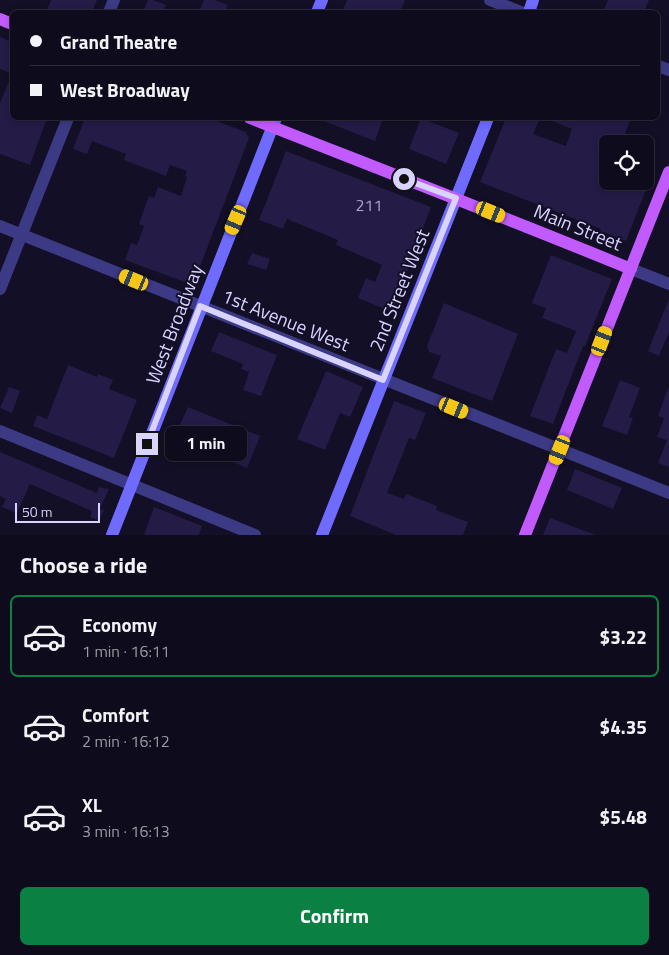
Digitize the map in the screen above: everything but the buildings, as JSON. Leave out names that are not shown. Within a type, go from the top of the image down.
[{"type":"main road","name":"Main Street","points":[[274,122],[387,173],[456,198],[631,268]]},
{"type":"main road","points":[[525,535],[669,172]]},
{"type":"street","points":[[490,0],[516,10]]},
{"type":"street","points":[[0,289],[67,120]]},
{"type":"street","name":"2nd Street West","points":[[322,535],[487,120]]},
{"type":"street","name":"West Broadway","points":[[112,535],[200,306],[274,122]]},
{"type":"street","name":"1st Avenue West","points":[[0,226],[669,493]]},
{"type":"street","name":"Main Street","points":[[631,268],[669,284]]},
{"type":"street","points":[[0,431],[254,535]]},
{"type":"route","points":[[147,444],[200,306],[383,380],[456,198],[404,179]]}]
